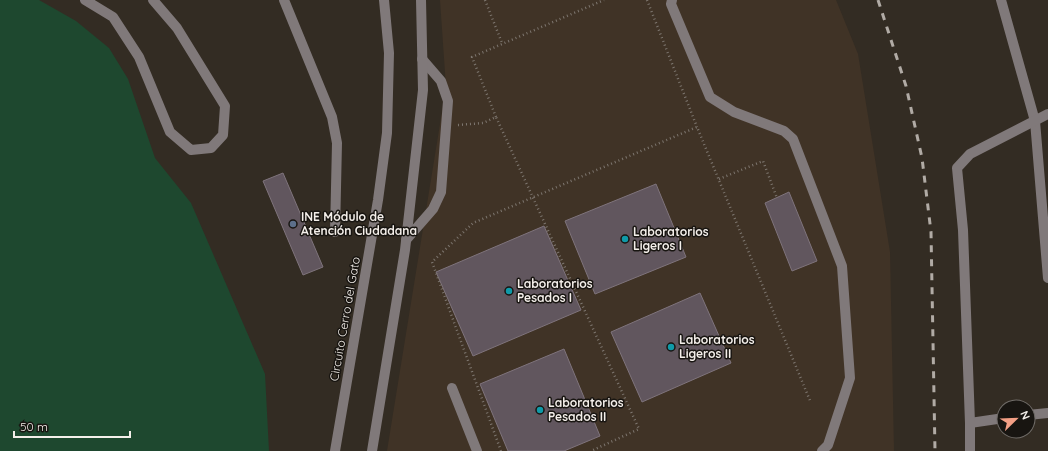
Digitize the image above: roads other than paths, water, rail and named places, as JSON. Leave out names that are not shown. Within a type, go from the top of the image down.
[{"type":"street","points":[[86,0],[113,17],[139,57],[170,132],[191,150],[211,148],[223,135],[225,106],[177,28],[153,0]]},
{"type":"street","points":[[284,0],[332,118],[337,143],[335,232]]},
{"type":"street","name":"Circuito Cerro del Gato","points":[[335,451],[378,200],[387,133],[389,53],[384,0]]},
{"type":"street","points":[[372,451],[406,240],[423,90],[421,0]]},
{"type":"street","points":[[672,0],[671,4],[710,97],[734,112],[784,131],[793,139],[842,266],[850,378],[828,445],[822,451]]},
{"type":"street","points":[[1001,0],[1035,121],[1048,278]]},
{"type":"street","points":[[406,240],[433,209],[441,192],[448,101],[441,81],[422,60]]},
{"type":"street","points":[[970,451],[963,230],[957,168],[970,154],[1048,114]]},
{"type":"street","points":[[452,388],[477,451]]},
{"type":"street","points":[[1036,414],[1048,413]]},
{"type":"street","points":[[970,423],[996,419]]},
{"type":"railway","points":[[878,0],[906,86],[922,158],[931,232],[935,451]]},
{"type":"place","name":"INE Módulo de Atención Ciudadana","points":[[293,224]]},
{"type":"place","name":"Laboratorios Ligeros I","points":[[625,239]]},
{"type":"place","name":"Laboratorios Pesados I","points":[[509,291]]},
{"type":"place","name":"Laboratorios Ligeros II","points":[[671,347]]},
{"type":"place","name":"Laboratorios Pesados II","points":[[540,410]]}]
